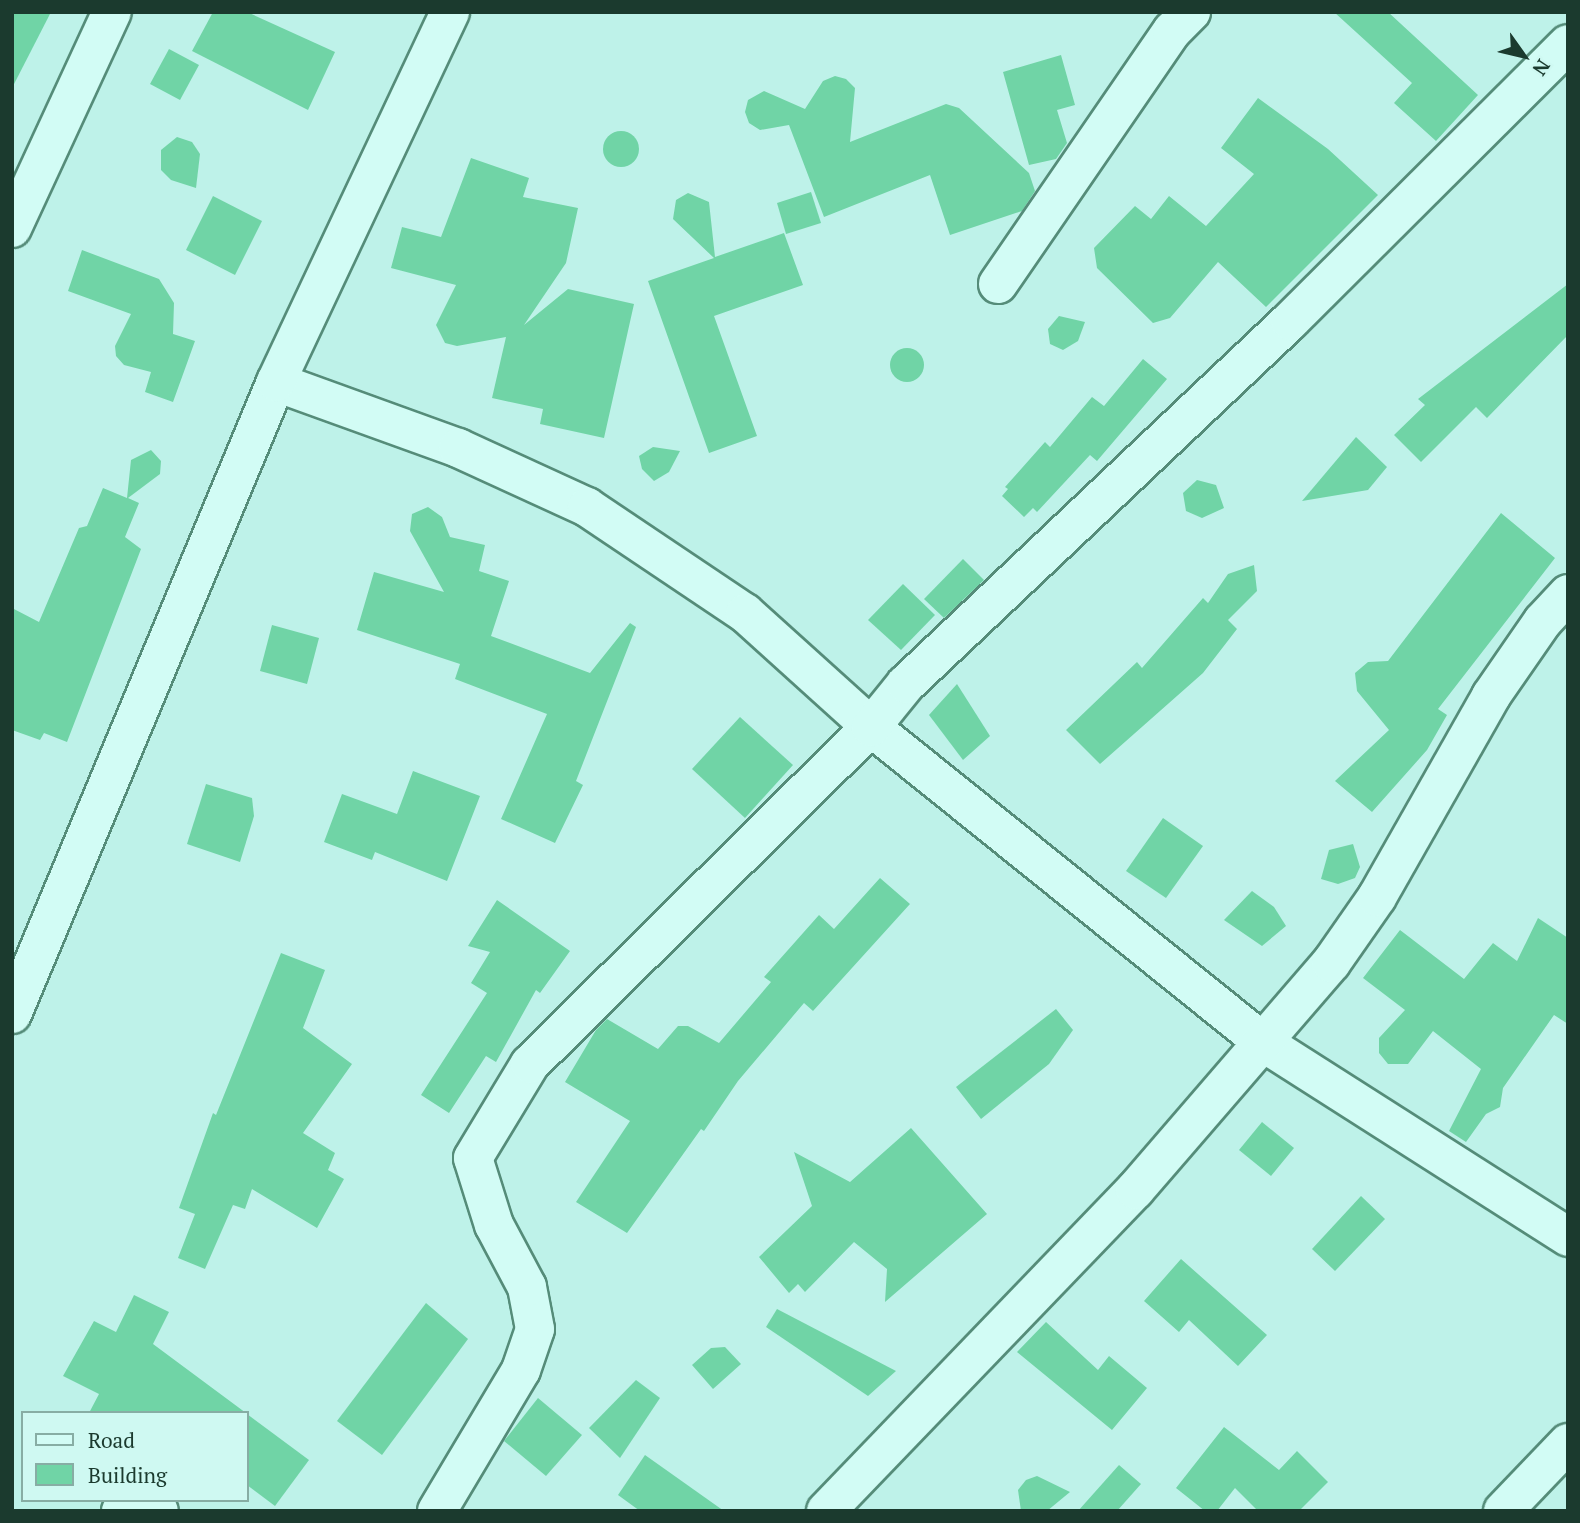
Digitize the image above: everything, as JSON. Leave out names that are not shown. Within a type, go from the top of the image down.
[{"type":"street","points":[[12,228],[112,12]]},
{"type":"street","points":[[12,1014],[276,382],[450,12]]},
{"type":"street","points":[[998,284],[1174,19]]},
{"type":"street","points":[[437,1511],[521,1370],[535,1329],[527,1287],[494,1225],[473,1158],[530,1064],[871,727],[906,684],[1290,321],[1568,44]]},
{"type":"street","points":[[276,382],[458,447],[587,507],[745,613],[871,727],[1264,1043],[1568,1237]]},
{"type":"street","points":[[826,1511],[1135,1190],[1331,963],[1377,897],[1491,696],[1543,621],[1568,594]]},
{"type":"street","points":[[1503,1511],[1568,1443]]},
{"type":"street","points":[[121,1511],[132,1507],[159,1511]]},
{"type":"building","points":[[12,12],[51,12],[12,88]]},
{"type":"building","points":[[213,12],[247,12],[335,52],[308,110],[192,51]]},
{"type":"building","points":[[1334,12],[1388,12],[1478,95],[1436,141],[1394,103],[1412,83]]},
{"type":"building","points":[[169,49],[199,65],[180,100],[150,84]]},
{"type":"building","points":[[1061,55],[1075,105],[1057,110],[1067,143],[1056,159],[1029,165],[1003,72]]},
{"type":"building","points":[[835,76],[846,79],[855,88],[850,142],[946,104],[959,108],[1029,173],[1035,191],[1022,211],[950,235],[930,175],[824,217],[789,125],[760,130],[749,123],[745,112],[748,100],[764,91],[805,109],[823,81]]},
{"type":"building","points":[[1258,98],[1328,149],[1378,195],[1266,307],[1218,262],[1170,318],[1153,323],[1097,268],[1094,248],[1135,206],[1151,219],[1169,196],[1206,226],[1254,174],[1221,148]]},
{"type":"building","points":[[621,131],[634,136],[639,149],[634,162],[621,167],[608,162],[603,149],[608,136]]},
{"type":"building","points":[[177,137],[192,142],[200,154],[196,188],[171,180],[161,170],[161,150]]},
{"type":"building","points":[[471,158],[529,178],[523,197],[578,208],[566,263],[524,325],[568,289],[634,304],[604,438],[540,424],[543,409],[492,398],[506,337],[457,346],[445,343],[436,325],[456,285],[391,268],[402,227],[441,237]]},
{"type":"building","points":[[811,192],[821,223],[786,234],[777,203]]},
{"type":"building","points":[[688,193],[709,202],[715,257],[784,233],[803,285],[714,316],[757,436],[709,453],[648,281],[714,258],[673,219],[676,200]]},
{"type":"building","points":[[213,196],[262,221],[235,275],[186,250]]},
{"type":"building","points":[[82,250],[159,279],[174,303],[173,334],[195,341],[173,402],[145,392],[151,372],[124,365],[116,356],[115,346],[131,314],[68,291]]},
{"type":"building","points":[[1568,284],[1568,335],[1487,418],[1476,407],[1421,462],[1394,435],[1425,405],[1418,399]]},
{"type":"building","points":[[1059,316],[1085,322],[1078,341],[1063,350],[1050,344],[1048,329]]},
{"type":"building","points":[[907,348],[919,353],[924,365],[919,377],[907,382],[895,377],[890,365],[895,353]]},
{"type":"building","points":[[1143,359],[1167,379],[1097,461],[1090,455],[1037,512],[1033,508],[1024,517],[1002,496],[1008,489],[1005,487],[1045,442],[1050,447],[1092,397],[1104,406]]},
{"type":"building","points":[[1356,437],[1387,467],[1368,490],[1302,501]]},
{"type":"building","points":[[653,447],[680,451],[669,472],[654,481],[642,469],[639,456]]},
{"type":"building","points":[[151,450],[161,461],[160,474],[128,498],[139,503],[125,537],[141,549],[67,742],[44,733],[40,740],[12,730],[12,608],[39,622],[79,528],[87,526],[103,488],[127,498],[131,460]]},
{"type":"building","points":[[1197,480],[1216,485],[1224,508],[1202,518],[1186,511],[1183,493]]},
{"type":"building","points":[[428,507],[442,517],[450,537],[485,545],[479,571],[509,581],[491,636],[590,673],[630,623],[636,627],[576,781],[583,785],[555,843],[501,819],[547,714],[455,679],[460,664],[357,630],[374,572],[444,592],[410,531],[412,514]]},
{"type":"building","points":[[1501,513],[1555,558],[1438,709],[1447,715],[1427,750],[1372,812],[1335,781],[1389,730],[1357,691],[1355,673],[1368,662],[1388,661]]},
{"type":"building","points":[[963,559],[984,580],[944,618],[924,599]]},
{"type":"building","points":[[1254,565],[1257,591],[1228,620],[1237,629],[1203,673],[1100,764],[1066,730],[1137,662],[1142,668],[1203,598],[1208,603],[1228,574]]},
{"type":"building","points":[[903,584],[935,615],[901,650],[868,620]]},
{"type":"building","points":[[272,625],[319,638],[307,684],[260,671]]},
{"type":"building","points":[[957,684],[990,736],[963,760],[929,715]]},
{"type":"building","points":[[740,717],[793,765],[745,818],[692,769]]},
{"type":"building","points":[[413,771],[480,796],[447,881],[375,852],[372,860],[324,842],[342,794],[397,814]]},
{"type":"building","points":[[206,784],[252,798],[254,816],[240,862],[187,844]]},
{"type":"building","points":[[1163,818],[1203,846],[1166,898],[1126,871]]},
{"type":"building","points":[[1353,844],[1360,867],[1355,878],[1338,884],[1321,879],[1329,850]]},
{"type":"building","points":[[880,878],[910,904],[813,1011],[804,1003],[738,1081],[704,1131],[701,1129],[627,1233],[576,1202],[630,1121],[565,1082],[596,1030],[607,1019],[658,1049],[678,1026],[688,1026],[719,1043],[771,982],[764,977],[819,915],[834,929]]},
{"type":"building","points":[[1252,891],[1274,907],[1286,926],[1262,946],[1224,920]]},
{"type":"building","points":[[497,900],[570,951],[540,993],[536,990],[496,1062],[486,1056],[449,1113],[421,1095],[487,993],[471,983],[490,952],[468,946]]},
{"type":"building","points":[[1538,918],[1568,938],[1568,1024],[1554,1015],[1503,1088],[1500,1107],[1486,1114],[1466,1142],[1449,1131],[1481,1069],[1433,1031],[1408,1064],[1388,1064],[1379,1053],[1379,1038],[1405,1010],[1363,978],[1400,930],[1464,979],[1493,943],[1517,961]]},
{"type":"building","points":[[281,953],[325,970],[303,1028],[352,1064],[303,1133],[335,1153],[328,1170],[344,1179],[317,1228],[252,1189],[245,1209],[233,1205],[205,1269],[178,1258],[195,1214],[179,1208],[213,1113],[216,1115]]},
{"type":"building","points":[[1056,1009],[1073,1030],[1049,1064],[981,1119],[956,1087]]},
{"type":"building","points":[[1262,1122],[1294,1148],[1271,1176],[1239,1150]]},
{"type":"building","points":[[911,1128],[987,1214],[885,1302],[887,1269],[854,1242],[805,1292],[798,1284],[789,1293],[759,1257],[812,1206],[794,1152],[850,1182]]},
{"type":"building","points":[[1361,1196],[1385,1219],[1335,1271],[1312,1249]]},
{"type":"building","points":[[1181,1259],[1267,1335],[1238,1366],[1189,1320],[1179,1332],[1144,1301]]},
{"type":"building","points":[[134,1295],[169,1312],[153,1344],[243,1411],[90,1411],[99,1394],[63,1376],[94,1321],[116,1332]]},
{"type":"building","points":[[426,1303],[468,1339],[382,1455],[337,1421]]},
{"type":"building","points":[[777,1309],[896,1371],[868,1396],[766,1327]]},
{"type":"building","points":[[1046,1322],[1098,1370],[1109,1356],[1147,1388],[1112,1430],[1017,1352]]},
{"type":"building","points":[[725,1347],[741,1364],[713,1389],[692,1365],[711,1348]]},
{"type":"building","points":[[636,1380],[660,1398],[620,1458],[589,1428]]},
{"type":"building","points":[[538,1398],[582,1435],[546,1476],[504,1441]]},
{"type":"building","points":[[248,1415],[309,1460],[275,1506],[248,1486]]},
{"type":"building","points":[[1224,1427],[1279,1470],[1297,1451],[1328,1482],[1299,1511],[1258,1511],[1235,1488],[1217,1511],[1205,1511],[1176,1488]]},
{"type":"building","points":[[645,1455],[724,1511],[640,1511],[618,1495]]},
{"type":"building","points":[[1119,1465],[1141,1484],[1117,1511],[1078,1511]]},
{"type":"building","points":[[1037,1476],[1070,1492],[1047,1511],[1021,1511],[1018,1490],[1026,1480]]}]
